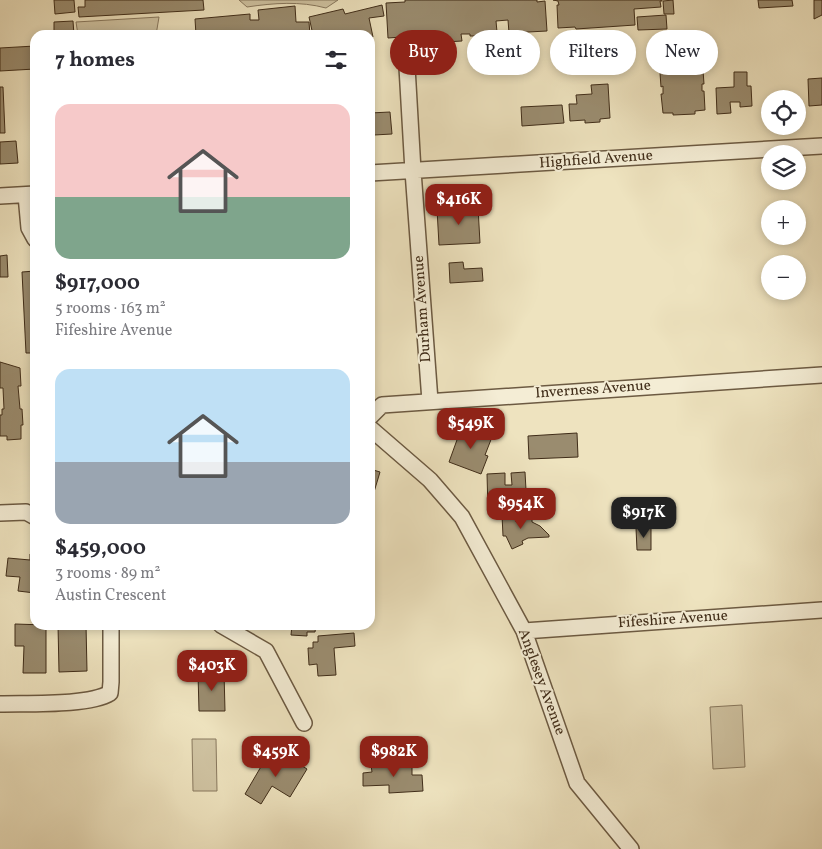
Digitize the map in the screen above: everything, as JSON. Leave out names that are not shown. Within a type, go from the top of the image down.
[{"type":"street","name":"Durham Avenue","points":[[408,75],[413,171],[430,400]]},
{"type":"street","name":"Highfield Avenue","points":[[375,173],[822,146]]},
{"type":"street","points":[[0,196],[30,194],[30,230]]},
{"type":"street","name":"Inverness Avenue","points":[[375,412],[382,405],[430,400],[822,375]]},
{"type":"street","name":"Anglesey Avenue","points":[[375,432],[430,480],[462,517],[524,631],[577,784],[632,849]]},
{"type":"street","points":[[0,513],[26,512],[30,514]]},
{"type":"street","name":"Fifeshire Avenue","points":[[524,631],[822,610]]},
{"type":"street","points":[[0,704],[84,701],[103,697],[110,693],[111,630]]},
{"type":"street","points":[[230,630],[266,651],[304,723]]},
{"type":"shaded area","points":[[239,0],[338,0],[326,8],[287,3],[247,7]]},
{"type":"shaded area","points":[[159,17],[157,30],[77,30],[76,22]]},
{"type":"shaded area","points":[[742,705],[745,767],[713,769],[710,707]]},
{"type":"shaded area","points":[[192,739],[216,739],[217,791],[193,791]]},
{"type":"building","points":[[54,0],[74,0],[75,12],[55,14]]},
{"type":"building","points":[[85,0],[203,0],[204,10],[79,17],[78,7],[85,7]]},
{"type":"building","points":[[405,0],[545,1],[547,31],[509,30],[508,20],[496,21],[497,30],[467,30],[467,34],[461,34],[462,41],[457,41],[457,30],[390,30],[390,38],[388,38],[386,3],[405,2]]},
{"type":"building","points":[[553,0],[662,1],[660,1],[661,7],[634,9],[635,25],[576,29],[575,27],[558,28],[557,5],[559,5],[558,1]]},
{"type":"building","points":[[673,0],[674,14],[664,14],[663,1]]},
{"type":"building","points":[[758,0],[792,0],[793,6],[759,8]]},
{"type":"building","points":[[814,0],[822,0],[822,15],[814,19]]},
{"type":"building","points":[[382,5],[384,16],[369,18],[372,30],[312,30],[309,17],[343,9],[345,14]]},
{"type":"building","points":[[295,6],[296,22],[309,22],[310,30],[196,30],[195,19],[250,14],[250,20],[259,20],[258,10]]},
{"type":"building","points":[[666,15],[667,29],[638,30],[637,17]]},
{"type":"building","points":[[73,21],[74,30],[54,30],[54,22]]},
{"type":"building","points":[[30,46],[30,69],[0,71],[0,48]]},
{"type":"building","points":[[734,72],[747,72],[747,86],[751,86],[752,106],[740,107],[740,102],[730,102],[731,113],[717,114],[716,88],[734,87]]},
{"type":"building","points":[[660,75],[703,75],[702,91],[704,91],[705,110],[695,111],[695,114],[673,115],[673,113],[663,113],[661,94],[663,94],[663,86],[661,87]]},
{"type":"building","points":[[822,78],[822,105],[809,106],[808,79]]},
{"type":"building","points":[[608,84],[610,118],[600,119],[600,122],[570,121],[569,104],[577,104],[576,95],[592,94],[591,85]]},
{"type":"building","points":[[0,87],[3,87],[5,133],[0,133]]},
{"type":"building","points":[[562,105],[564,123],[522,126],[521,107]]},
{"type":"building","points":[[390,112],[392,134],[375,135],[375,113]]},
{"type":"building","points":[[16,141],[18,163],[0,164],[0,142]]},
{"type":"building","points":[[478,207],[480,243],[439,245],[437,209],[465,210],[465,208]]},
{"type":"building","points":[[7,255],[8,277],[0,277],[0,256]]},
{"type":"building","points":[[463,262],[464,269],[482,268],[483,281],[450,283],[449,263]]},
{"type":"building","points":[[30,271],[30,353],[26,353],[22,272]]},
{"type":"building","points":[[0,362],[20,368],[21,386],[18,386],[23,425],[21,425],[21,439],[7,440],[7,436],[0,436],[0,415],[2,415],[2,409],[4,409],[3,388],[0,388]]},
{"type":"building","points":[[462,426],[492,437],[485,455],[488,456],[481,474],[449,462]]},
{"type":"building","points":[[577,433],[578,457],[529,459],[528,436]]},
{"type":"building","points":[[375,470],[380,472],[375,489]]},
{"type":"building","points":[[525,472],[527,508],[488,510],[487,474],[505,473],[505,485],[512,485],[511,473]]},
{"type":"building","points":[[502,515],[515,515],[516,522],[520,522],[522,515],[529,515],[532,517],[532,522],[540,526],[549,537],[528,538],[522,541],[523,544],[512,549],[506,536],[503,536]]},
{"type":"building","points":[[636,528],[651,528],[651,550],[637,550]]},
{"type":"building","points":[[8,558],[30,560],[30,592],[18,591],[20,577],[6,576]]},
{"type":"building","points":[[15,624],[30,624],[30,630],[46,630],[46,673],[23,673],[24,646],[15,646]]},
{"type":"building","points":[[58,630],[86,630],[87,671],[59,672]]},
{"type":"building","points":[[292,630],[315,630],[315,632],[307,632],[307,636],[291,635]]},
{"type":"building","points":[[354,633],[355,646],[334,648],[336,675],[318,676],[317,664],[309,665],[308,648],[313,648],[313,642],[318,642],[318,636]]},
{"type":"building","points":[[224,672],[225,711],[199,711],[198,673]]},
{"type":"building","points":[[269,753],[288,764],[291,759],[307,769],[290,797],[272,786],[261,804],[245,794]]},
{"type":"building","points":[[412,764],[412,775],[422,775],[423,791],[389,793],[389,785],[363,786],[363,773],[372,772],[371,765]]}]
